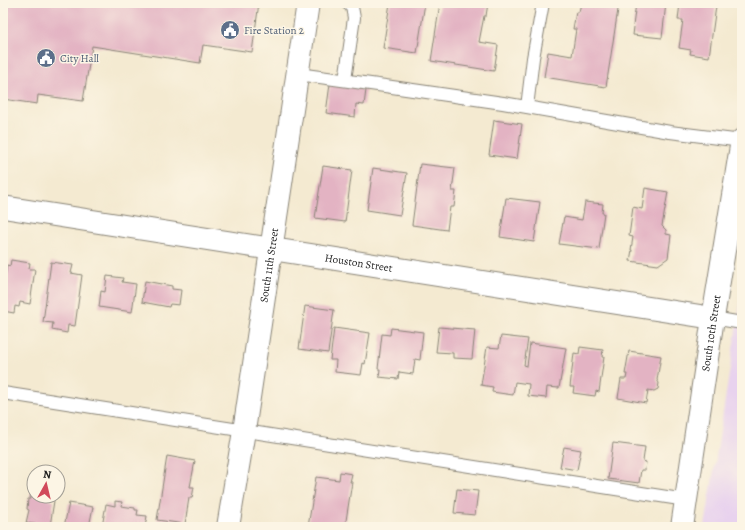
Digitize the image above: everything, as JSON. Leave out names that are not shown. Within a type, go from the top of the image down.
[{"type":"street","name":"South 11th Street","points":[[228,527],[244,431],[308,3]]},
{"type":"street","name":"South 10th Street","points":[[682,527],[713,318],[742,141]]},
{"type":"street","name":"Houston Street","points":[[3,207],[713,318]]},
{"type":"lane","points":[[345,80],[354,18],[352,8],[347,3]]},
{"type":"lane","points":[[526,107],[543,3]]},
{"type":"lane","points":[[298,74],[526,107],[670,132],[742,141]]},
{"type":"lane","points":[[713,318],[742,323]]},
{"type":"lane","points":[[3,393],[686,500]]},
{"type":"shaded area","points":[[742,292],[742,527],[705,527]]},
{"type":"building","name":"City Hall","points":[[3,3],[259,3],[252,52],[203,45],[200,63],[92,46],[83,101],[38,95],[37,104],[3,99]]},
{"type":"building","points":[[390,3],[425,3],[417,53],[383,48]]},
{"type":"building","points":[[440,3],[488,3],[479,42],[498,45],[494,71],[431,61]]},
{"type":"building","points":[[581,3],[619,3],[606,87],[544,77],[548,52],[572,56],[576,29],[573,29],[576,12],[579,12]]},
{"type":"building","points":[[636,3],[666,3],[662,38],[633,35]]},
{"type":"building","points":[[680,3],[715,4],[714,5],[716,6],[709,57],[690,54],[691,50],[679,48],[683,20],[678,20]]},
{"type":"building","points":[[330,84],[366,90],[364,105],[356,104],[355,117],[326,113]]},
{"type":"building","points":[[494,120],[522,124],[517,159],[489,155]]},
{"type":"building","points":[[420,164],[455,168],[452,191],[456,191],[454,207],[450,207],[447,230],[412,225]]},
{"type":"building","points":[[323,166],[352,170],[345,222],[315,218]]},
{"type":"building","points":[[373,168],[407,173],[400,215],[367,210]]},
{"type":"building","points":[[645,188],[668,192],[662,226],[666,230],[666,234],[671,235],[668,258],[658,265],[630,261],[633,237],[629,236],[633,207],[642,209]]},
{"type":"building","points":[[506,198],[540,202],[534,242],[500,237]]},
{"type":"building","points":[[585,202],[603,204],[602,213],[604,213],[599,249],[559,244],[564,217],[582,220]]},
{"type":"building","points":[[11,260],[30,263],[29,269],[35,269],[30,304],[20,302],[19,307],[15,306],[14,313],[3,311],[3,290],[7,265],[10,266]]},
{"type":"building","points":[[51,262],[73,265],[71,273],[82,275],[75,326],[68,325],[67,333],[52,330],[53,323],[43,322]]},
{"type":"building","points":[[107,276],[123,278],[122,282],[136,284],[132,312],[99,307],[101,291],[105,292]]},
{"type":"building","points":[[145,281],[172,286],[172,289],[181,290],[179,305],[170,304],[169,307],[142,302]]},
{"type":"building","points":[[305,306],[334,310],[328,353],[299,349]]},
{"type":"building","points":[[439,327],[475,330],[472,359],[453,358],[453,353],[436,352]]},
{"type":"building","points":[[334,328],[370,333],[365,364],[363,363],[361,375],[335,372],[336,360],[330,360]]},
{"type":"building","points":[[391,328],[423,332],[420,360],[415,359],[413,374],[399,372],[398,379],[379,377],[380,369],[378,369],[382,334],[390,335]]},
{"type":"building","points":[[501,336],[528,339],[524,365],[527,366],[530,343],[566,348],[559,388],[547,387],[546,398],[528,396],[529,384],[515,382],[513,395],[492,392],[493,387],[481,385],[487,347],[499,348]]},
{"type":"building","points":[[580,347],[603,350],[602,357],[604,357],[599,392],[596,391],[595,396],[573,393],[574,387],[570,387],[574,353],[579,354]]},
{"type":"building","points":[[629,351],[661,356],[657,380],[659,383],[658,389],[654,391],[648,390],[646,403],[618,398],[621,379],[626,379],[627,374],[625,374]]},
{"type":"building","points":[[613,443],[645,447],[643,461],[646,462],[645,470],[641,470],[639,483],[608,479]]},
{"type":"building","points":[[564,447],[581,450],[577,470],[560,467]]},
{"type":"building","points":[[167,456],[195,461],[190,487],[194,487],[192,498],[189,498],[185,524],[157,520]]},
{"type":"building","points":[[340,472],[352,474],[345,527],[308,527],[316,477],[339,480]]},
{"type":"building","points":[[457,489],[478,491],[475,515],[454,513]]},
{"type":"building","points":[[115,501],[122,502],[121,506],[135,508],[135,510],[138,510],[137,515],[147,516],[145,527],[102,527],[106,504],[115,506]]},
{"type":"building","points":[[69,503],[93,507],[89,527],[64,527]]},
{"type":"building","points":[[28,504],[54,504],[50,526],[26,523],[29,510],[27,509]]},
{"type":"place","name":"Fire Station 2","points":[[230,30]]},
{"type":"place","name":"City Hall","points":[[46,58]]}]
